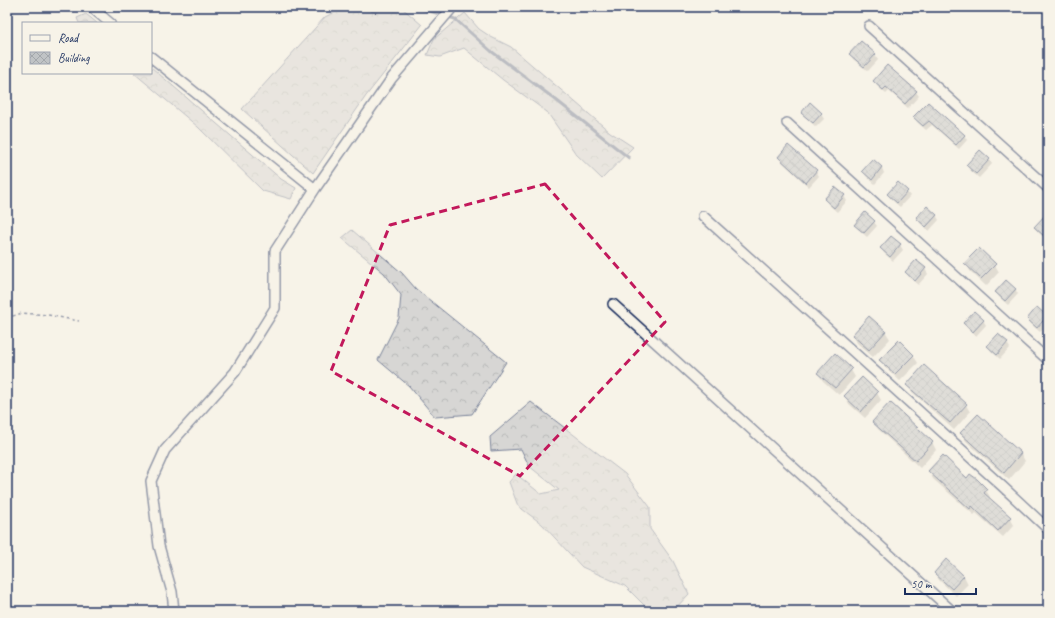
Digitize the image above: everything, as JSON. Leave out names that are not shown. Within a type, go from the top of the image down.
[{"type":"street","points":[[91,7],[109,22]]},
{"type":"street","points":[[174,611],[172,592],[159,546],[152,481],[164,450],[235,372],[275,308],[275,251],[315,189],[392,78],[453,7]]},
{"type":"street","points":[[869,26],[1048,188]]},
{"type":"street","points":[[152,58],[315,189]]},
{"type":"street","points":[[787,122],[1048,360]]},
{"type":"street","points":[[703,216],[1048,529]]},
{"type":"street","points":[[613,304],[952,611]]},
{"type":"path","points":[[7,318],[22,313],[48,315],[79,321]]},
{"type":"highlighted area","points":[[545,184],[665,322],[520,476],[331,371],[390,225]]},
{"type":"green space","points":[[345,7],[401,7],[422,25],[366,96],[313,173],[242,109],[325,17]]},
{"type":"green space","points":[[465,13],[479,29],[511,47],[610,132],[633,147],[602,179],[576,154],[547,112],[503,80],[464,48],[440,57],[427,55],[434,39]]},
{"type":"green space","points":[[86,14],[96,22],[79,22],[77,18]]},
{"type":"green space","points":[[152,68],[281,179],[296,188],[291,199],[263,191],[198,127],[135,74],[152,74]]},
{"type":"green space","points":[[352,230],[402,273],[416,289],[506,362],[472,414],[435,417],[409,386],[378,360],[399,318],[401,295],[384,273],[342,238]]},
{"type":"green space","points":[[531,402],[625,474],[650,507],[650,529],[673,561],[689,594],[673,611],[650,611],[625,586],[582,567],[542,524],[518,506],[509,482],[516,474],[541,494],[559,490],[529,466],[521,449],[491,451],[490,437]]},
{"type":"building","points":[[861,41],[876,54],[864,67],[849,54]]},
{"type":"building","points":[[887,65],[917,91],[905,104],[886,87],[883,90],[873,81]]},
{"type":"building","points":[[810,102],[822,113],[813,123],[801,113]]},
{"type":"building","points":[[928,102],[965,135],[956,145],[929,121],[923,126],[913,117]]},
{"type":"building","points":[[788,145],[817,170],[806,183],[778,157]]},
{"type":"building","points":[[980,150],[990,159],[976,174],[966,165]]},
{"type":"building","points":[[873,159],[882,167],[872,180],[862,171]]},
{"type":"building","points":[[898,182],[908,191],[897,203],[887,194]]},
{"type":"building","points":[[835,187],[845,195],[834,208],[824,199]]},
{"type":"building","points":[[927,206],[937,215],[926,227],[916,218]]},
{"type":"building","points":[[865,212],[875,221],[864,233],[854,225]]},
{"type":"building","points":[[1048,212],[1048,232],[1044,236],[1034,227]]},
{"type":"building","points":[[891,236],[901,244],[890,257],[880,248]]},
{"type":"building","points":[[979,248],[996,264],[981,279],[964,263]]},
{"type":"building","points":[[916,260],[926,268],[915,281],[905,272]]},
{"type":"building","points":[[1006,280],[1016,289],[1005,301],[995,292]]},
{"type":"building","points":[[1037,307],[1047,316],[1037,328],[1027,319]]},
{"type":"building","points":[[974,311],[984,320],[973,332],[963,323]]},
{"type":"building","points":[[869,316],[886,331],[869,350],[852,335]]},
{"type":"building","points":[[998,334],[1008,342],[997,355],[987,346]]},
{"type":"building","points":[[899,340],[914,355],[895,374],[879,360]]},
{"type":"building","points":[[835,353],[852,369],[835,388],[817,373]]},
{"type":"building","points":[[924,365],[967,404],[950,423],[906,385]]},
{"type":"building","points":[[862,377],[878,392],[861,412],[844,396]]},
{"type":"building","points":[[890,402],[933,442],[916,461],[872,422]]},
{"type":"building","points":[[978,414],[1021,453],[1004,473],[960,433]]},
{"type":"building","points":[[943,455],[967,478],[970,474],[977,479],[987,489],[984,493],[1011,517],[998,531],[972,506],[970,509],[928,471]]},
{"type":"building","points":[[946,559],[964,576],[952,589],[934,573]]},
{"type":"waterway","points":[[372,10],[392,7]]},
{"type":"waterway","points":[[417,7],[455,19],[491,51],[629,158]]}]
